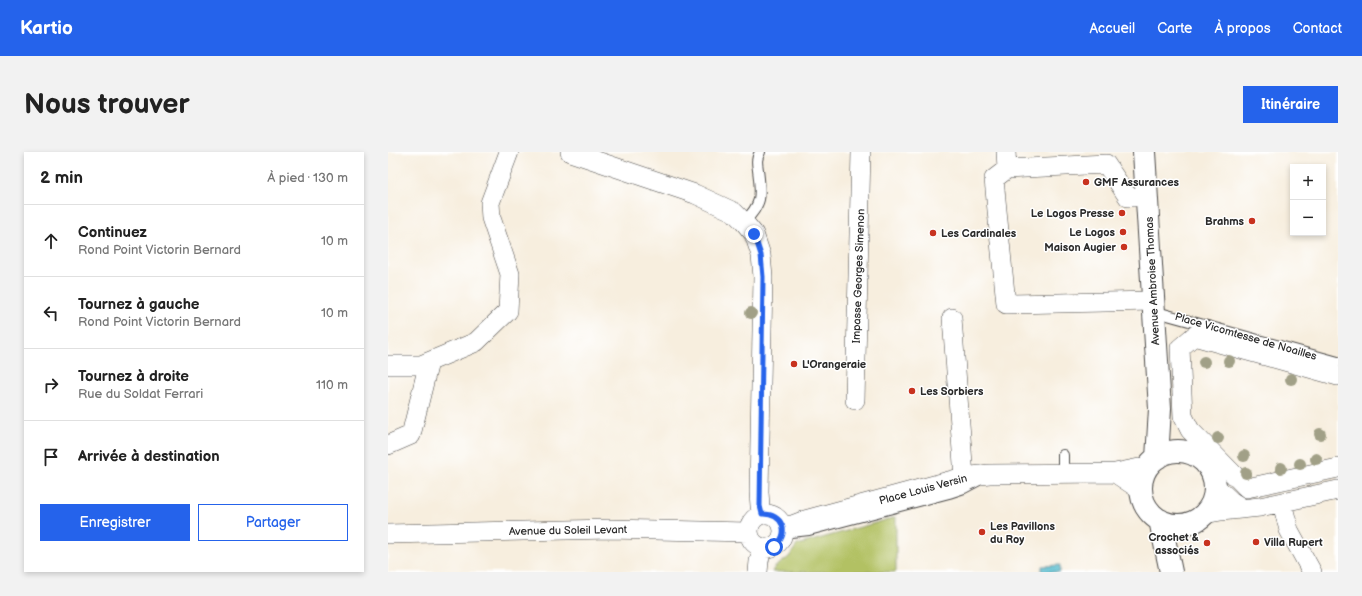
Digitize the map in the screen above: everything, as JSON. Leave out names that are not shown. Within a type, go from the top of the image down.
[{"type":"street","points":[[388,365],[421,365],[476,342],[508,311],[510,274],[491,218],[490,203],[510,152]]},
{"type":"street","points":[[570,152],[694,194],[734,212],[754,234],[761,255],[763,277],[759,492],[762,514]]},
{"type":"street","name":"Impasse Georges Simenon","points":[[855,400],[861,152]]},
{"type":"street","name":"Avenue Ambroise Thomas","points":[[1144,152],[1160,410],[1153,462]]},
{"type":"street","points":[[1134,197],[1128,197],[1106,164],[1006,161],[994,179],[1006,299],[1153,306]]},
{"type":"street","points":[[952,318],[964,477]]},
{"type":"street","name":"Place Vicomtesse de Noailles","points":[[1338,376],[1194,336],[1180,348],[1183,416],[1190,430],[1247,488],[1338,468]]},
{"type":"street","points":[[388,445],[411,435],[428,362]]},
{"type":"street","name":"Avenue Ambroise Thomas","points":[[1160,410],[1173,437],[1183,452]]},
{"type":"street","points":[[1171,569],[1177,548],[1197,518],[1210,506],[1214,496],[1215,486],[1213,476],[1205,463],[1193,454],[1183,452],[1165,454],[1153,462],[1144,473],[1142,490],[1143,499],[1147,508],[1153,515],[1160,520],[1174,525],[1197,518],[1242,508],[1260,507],[1282,503],[1338,490]]},
{"type":"street","name":"Place Louis Versin","points":[[783,529],[805,520],[964,477],[1063,464],[1115,473],[1153,462]]},
{"type":"street","points":[[1115,473],[1142,490]]},
{"type":"street","points":[[1215,486],[1242,508]]},
{"type":"street","points":[[1282,503],[1289,530],[1312,572]]},
{"type":"street","points":[[762,514],[774,516],[779,520],[783,529],[782,539],[774,547],[768,549],[762,548],[752,542],[748,532],[752,520],[756,516],[762,514]]},
{"type":"street","points":[[1160,520],[1171,569]]},
{"type":"street","name":"Avenue du Soleil Levant","points":[[388,534],[609,529],[748,532]]},
{"type":"street","points":[[758,572],[762,548]]},
{"type":"lane","points":[[744,222],[754,212],[761,196],[757,158],[760,152]]},
{"type":"lane","name":"Place Vicomtesse de Noailles","points":[[1153,306],[1338,362]]},
{"type":"lane","points":[[783,529],[808,530],[949,493],[964,488],[989,474]]},
{"type":"green space","points":[[896,517],[896,572],[772,572],[774,568],[789,557],[797,545]]},
{"type":"water","points":[[1060,565],[1060,572],[1042,572],[1042,566]]},
{"type":"place","name":"GMF Assurances","points":[[1086,182]]},
{"type":"place","name":"Le Logos Presse","points":[[1122,213]]},
{"type":"place","name":"Brahms","points":[[1252,221]]},
{"type":"place","name":"Le Logos","points":[[1123,232]]},
{"type":"place","name":"Les Cardinales","points":[[933,233]]},
{"type":"place","name":"Maison Augier","points":[[1124,247]]},
{"type":"place","name":"L'Orangeraie","points":[[794,364]]},
{"type":"place","name":"Les Sorbiers","points":[[912,391]]},
{"type":"place","name":"Les Pavillons du Roy","points":[[982,532]]},
{"type":"place","name":"Villa Rupert","points":[[1256,542]]},
{"type":"place","name":"Crochet & associés","points":[[1207,543]]},
{"type":"route","points":[[754,234],[761,255],[763,277],[759,492],[762,514],[774,516],[779,520],[782,526],[782,539],[774,547]]}]
